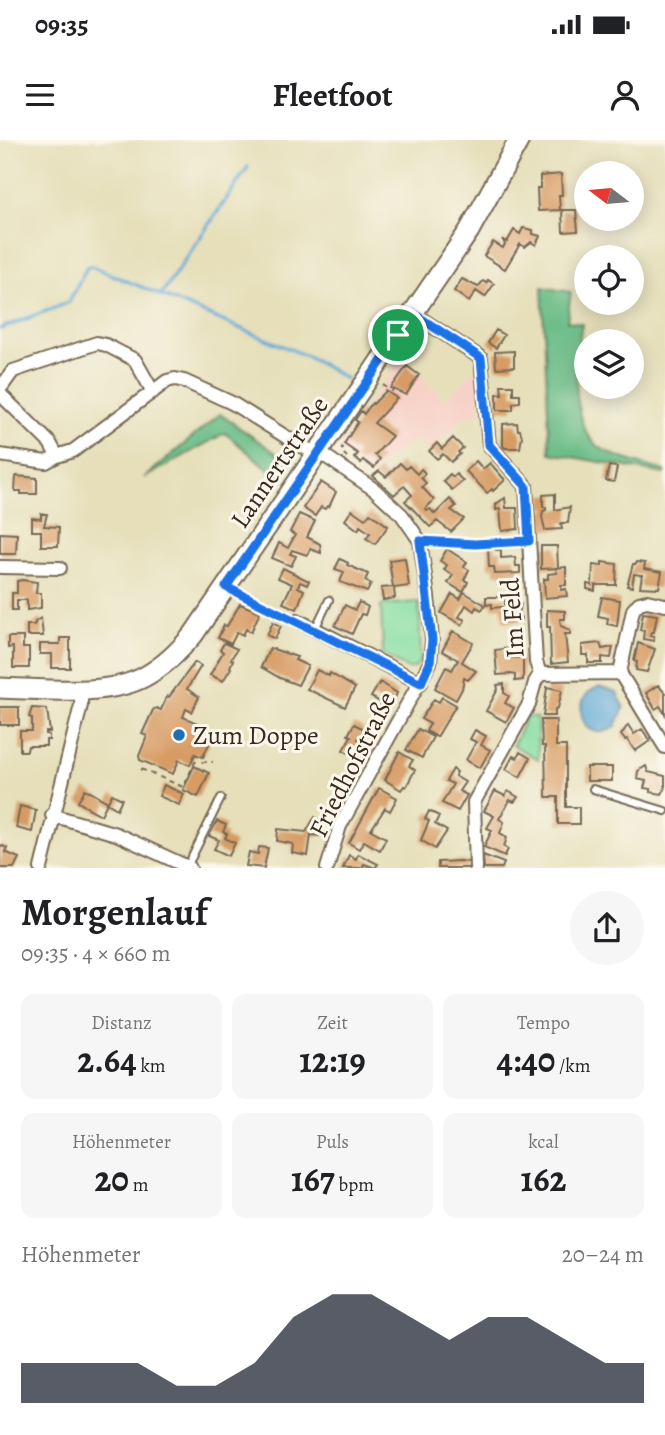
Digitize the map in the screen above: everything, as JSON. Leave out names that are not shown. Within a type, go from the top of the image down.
[{"type":"street","name":"Lannertstraße","points":[[0,688],[81,689],[115,686],[133,681],[174,657],[193,635],[469,232],[519,140]]},
{"type":"street","name":"Im Feld","points":[[414,314],[481,358],[489,445],[526,486],[536,663],[540,674],[529,704],[474,802],[476,868]]},
{"type":"street","points":[[0,455],[47,462],[57,456],[50,443],[0,391],[13,371],[97,343],[135,360],[153,392]]},
{"type":"street","name":"Friedhofstraße","points":[[57,456],[73,451],[167,381],[184,381],[232,403],[299,445],[328,458],[374,490],[402,515],[420,541],[432,640],[430,663],[340,826],[327,868]]},
{"type":"street","points":[[0,567],[60,568]]},
{"type":"street","points":[[665,605],[647,601],[639,603],[633,610],[620,673],[665,747]]},
{"type":"street","name":"Friedhofstraße","points":[[297,620],[421,683]]},
{"type":"street","points":[[540,674],[620,673]]},
{"type":"street","points":[[41,868],[81,705],[81,689]]},
{"type":"street","points":[[52,815],[116,834],[189,867]]},
{"type":"lane","points":[[315,629],[329,600]]},
{"type":"lane","points":[[593,789],[665,811]]},
{"type":"lane","points":[[189,867],[221,797]]},
{"type":"path","points":[[379,383],[392,391],[393,389]]},
{"type":"path","points":[[420,541],[475,544],[529,541]]},
{"type":"path","points":[[226,587],[297,620]]},
{"type":"path","points":[[141,769],[183,787],[195,762],[213,762]]},
{"type":"shaded area","points":[[402,357],[445,400],[474,371],[480,376],[481,414],[466,415],[429,451],[417,439],[394,455],[373,475],[338,450]]},
{"type":"green space","points":[[542,287],[571,292],[567,321],[582,324],[581,329],[574,329],[574,399],[578,399],[582,423],[589,437],[606,451],[665,471],[665,474],[550,453]]},
{"type":"green space","points":[[220,414],[290,463],[279,478],[225,433],[144,478]]},
{"type":"green space","points":[[419,602],[421,659],[416,667],[408,669],[383,654],[381,605]]},
{"type":"green space","points":[[527,716],[537,718],[538,759],[513,745]]},
{"type":"water","points":[[599,687],[617,692],[624,708],[616,726],[604,732],[587,727],[581,710],[583,700],[589,692]]},
{"type":"building","points":[[561,174],[560,210],[538,211],[537,188],[540,188],[540,176]]},
{"type":"building","points":[[562,210],[574,210],[574,231],[578,231],[563,232]]},
{"type":"building","points":[[523,228],[533,230],[533,234],[540,236],[536,245],[531,242],[525,247],[520,244],[505,269],[484,256],[493,242],[503,248],[505,244],[502,239],[507,242],[514,230],[520,234]]},
{"type":"building","points":[[462,279],[478,287],[488,280],[494,284],[485,297],[476,291],[469,302],[454,291]]},
{"type":"building","points":[[496,330],[504,335],[496,348],[488,343]]},
{"type":"building","points":[[514,351],[514,367],[496,368],[495,352]]},
{"type":"building","points":[[407,366],[419,375],[406,395],[391,388]]},
{"type":"building","points":[[501,385],[513,385],[513,394],[520,394],[520,402],[513,403],[513,410],[497,410],[497,394],[502,394]]},
{"type":"building","points":[[386,391],[397,398],[374,423],[392,436],[375,455],[380,459],[374,468],[363,460],[361,463],[354,458],[358,454],[344,444],[358,422],[355,420],[361,411],[364,414]]},
{"type":"building","points":[[517,423],[522,437],[520,448],[505,448],[503,424]]},
{"type":"building","points":[[453,438],[463,448],[451,462],[443,454],[437,459],[429,451],[437,443],[442,449]]},
{"type":"building","points":[[476,461],[483,469],[490,463],[505,480],[487,493],[466,471]]},
{"type":"building","points":[[400,463],[406,469],[409,466],[417,474],[421,469],[425,473],[421,478],[426,483],[422,487],[434,500],[425,509],[427,511],[430,509],[435,514],[450,499],[456,506],[451,510],[464,519],[451,532],[437,521],[430,527],[405,501],[412,495],[404,486],[394,495],[373,476],[379,471],[386,477]]},
{"type":"building","points":[[609,466],[617,467],[614,482],[606,481]]},
{"type":"building","points":[[450,474],[453,477],[456,474],[463,481],[452,490],[443,481]]},
{"type":"building","points":[[16,476],[37,478],[37,494],[21,494],[21,491],[15,491]]},
{"type":"building","points":[[321,482],[336,492],[329,507],[321,507],[315,516],[303,508]]},
{"type":"building","points":[[555,494],[555,510],[570,507],[568,523],[561,523],[562,529],[545,530],[542,517],[546,507],[543,507],[543,495]]},
{"type":"building","points":[[505,498],[506,508],[517,508],[518,529],[502,531],[500,509],[496,510],[496,504]]},
{"type":"building","points":[[352,510],[365,519],[370,513],[388,526],[375,544],[366,538],[370,533],[360,526],[358,530],[345,520]]},
{"type":"building","points":[[41,514],[47,514],[44,526],[59,527],[58,546],[41,546],[41,531],[32,531],[32,518],[41,519]]},
{"type":"building","points":[[299,514],[315,521],[307,537],[320,544],[321,553],[310,549],[307,555],[292,550],[290,554],[296,556],[291,566],[272,558],[279,543],[288,548],[295,535],[290,532]]},
{"type":"building","points":[[0,533],[17,534],[16,554],[0,554]]},
{"type":"building","points":[[488,546],[501,550],[501,558],[515,557],[520,573],[495,574],[494,567],[489,567]]},
{"type":"building","points":[[541,546],[557,546],[558,568],[541,569]]},
{"type":"building","points":[[447,549],[467,562],[464,567],[469,570],[464,580],[468,582],[463,592],[448,583],[453,575],[444,570],[447,565],[440,561]]},
{"type":"building","points":[[405,558],[409,586],[394,588],[395,598],[383,600],[381,588],[393,587],[389,560]]},
{"type":"building","points":[[340,559],[368,574],[365,581],[371,584],[367,592],[340,582],[344,572],[335,569]]},
{"type":"building","points":[[602,562],[617,564],[616,585],[595,585],[595,591],[587,589],[587,584],[592,585],[593,565],[602,566]]},
{"type":"building","points":[[645,563],[644,569],[662,572],[659,588],[640,587],[642,575],[634,574],[632,587],[627,586],[633,564]]},
{"type":"building","points":[[566,567],[566,585],[561,585],[561,590],[566,589],[567,596],[545,598],[544,579],[548,579],[548,574],[557,573],[556,568]]},
{"type":"building","points":[[283,568],[309,581],[307,585],[300,582],[298,587],[304,590],[297,609],[283,603],[292,584],[278,578]]},
{"type":"building","points":[[17,581],[37,582],[36,593],[41,593],[41,608],[27,610],[27,600],[17,600],[17,610],[12,610],[12,593],[17,593]]},
{"type":"building","points":[[464,592],[485,605],[482,610],[476,607],[474,611],[466,605],[459,617],[465,620],[462,625],[441,613],[452,594],[460,599]]},
{"type":"building","points":[[486,597],[505,597],[505,605],[521,604],[520,621],[503,622],[502,607],[492,608],[492,604],[486,605]]},
{"type":"building","points":[[602,597],[620,600],[617,626],[607,624],[608,618],[598,616]]},
{"type":"building","points":[[359,602],[368,607],[365,615],[361,614],[352,634],[335,626],[345,605],[355,610]]},
{"type":"building","points":[[240,604],[260,612],[251,632],[246,629],[243,635],[237,632],[231,644],[218,638]]},
{"type":"building","points":[[547,610],[565,611],[565,619],[560,619],[561,626],[570,630],[570,634],[565,634],[568,662],[551,664]]},
{"type":"building","points":[[643,613],[657,615],[654,632],[651,632],[650,636],[654,636],[654,641],[643,639],[644,630],[640,630]]},
{"type":"building","points":[[41,618],[43,636],[27,636],[27,625],[34,625]]},
{"type":"building","points":[[273,622],[281,626],[275,639],[267,635]]},
{"type":"building","points":[[453,631],[473,643],[462,662],[476,671],[468,680],[464,678],[456,700],[435,688],[446,667],[452,670],[458,660],[442,651]]},
{"type":"building","points":[[8,637],[23,637],[23,648],[29,648],[29,668],[13,668],[13,647],[8,648]]},
{"type":"building","points":[[60,638],[70,638],[70,668],[52,668],[52,654],[40,654],[40,644],[60,644]]},
{"type":"building","points":[[224,643],[237,649],[231,659],[231,668],[223,681],[210,675],[223,652],[220,650]]},
{"type":"building","points":[[600,643],[602,649],[613,647],[611,658],[602,657],[602,663],[588,663],[588,655],[582,655],[582,645]]},
{"type":"building","points":[[638,643],[655,649],[647,672],[636,670],[637,662],[634,661]]},
{"type":"building","points":[[270,648],[297,657],[295,660],[308,666],[298,685],[261,667]]},
{"type":"building","points":[[510,648],[511,658],[523,657],[523,680],[515,681],[515,675],[511,674],[497,675],[495,650]]},
{"type":"building","name":"Zum Doppe","points":[[195,662],[201,666],[187,689],[199,697],[192,712],[186,709],[183,717],[215,731],[203,757],[195,754],[190,765],[179,760],[173,774],[140,760],[147,736],[142,734],[153,710],[161,710],[167,696],[169,697]]},
{"type":"building","points":[[317,670],[329,676],[330,673],[355,688],[345,707],[307,689]]},
{"type":"building","points":[[380,682],[397,693],[392,706],[388,707],[385,713],[378,709],[382,703],[371,697]]},
{"type":"building","points":[[504,684],[504,693],[509,696],[505,703],[514,708],[506,722],[486,711],[498,689],[497,685]]},
{"type":"building","points":[[658,685],[665,693],[665,714],[660,706],[655,709],[646,693]]},
{"type":"building","points":[[547,687],[562,690],[555,716],[543,716]]},
{"type":"building","points":[[442,697],[456,705],[437,737],[426,731],[430,724],[421,719],[434,699],[439,702]]},
{"type":"building","points":[[0,707],[19,707],[19,725],[0,725]]},
{"type":"building","points":[[32,708],[47,709],[50,732],[46,734],[49,735],[49,740],[46,740],[46,746],[28,746],[27,751],[20,751],[20,731],[32,731],[32,718],[29,717]]},
{"type":"building","points":[[541,720],[556,720],[556,746],[566,746],[566,807],[579,807],[579,824],[558,824],[558,797],[546,797],[545,746],[542,746]]},
{"type":"building","points":[[354,724],[364,729],[358,739],[368,745],[360,759],[343,750]]},
{"type":"building","points":[[628,725],[634,734],[642,729],[650,741],[635,751],[621,735]]},
{"type":"building","points":[[418,729],[433,737],[422,758],[406,750]]},
{"type":"building","points":[[475,730],[486,736],[481,745],[490,750],[480,768],[466,760],[476,742],[470,739]]},
{"type":"building","points":[[399,752],[413,760],[409,766],[415,770],[406,787],[401,790],[385,780]]},
{"type":"building","points":[[520,752],[530,758],[520,777],[506,769],[513,756],[517,758]]},
{"type":"building","points":[[194,766],[209,773],[198,797],[183,790]]},
{"type":"building","points":[[646,766],[648,772],[665,776],[662,794],[650,792],[651,789],[644,788],[646,781],[637,779],[638,771]]},
{"type":"building","points":[[587,767],[612,767],[612,781],[587,781]]},
{"type":"building","points":[[453,769],[457,772],[455,776],[465,782],[459,791],[467,795],[458,811],[442,803],[453,784],[446,781]]},
{"type":"building","points":[[164,785],[184,794],[179,805],[159,796]]},
{"type":"building","points":[[379,788],[397,798],[390,811],[385,808],[371,830],[386,838],[380,850],[364,841],[359,849],[349,843]]},
{"type":"building","points":[[85,789],[108,802],[112,794],[122,799],[117,809],[107,803],[101,815],[78,802]]},
{"type":"building","points":[[495,791],[505,796],[508,791],[518,797],[514,802],[510,800],[499,819],[504,822],[500,833],[507,837],[504,847],[508,849],[505,856],[484,847],[492,830],[487,828],[494,816],[484,811]]},
{"type":"building","points":[[20,806],[36,810],[32,832],[16,828]]},
{"type":"building","points":[[429,811],[439,816],[435,824],[447,831],[435,849],[421,840],[429,821],[425,819]]},
{"type":"building","points":[[315,817],[325,823],[320,832],[323,836],[311,835],[308,856],[292,853],[293,844],[277,841],[278,829],[306,832]]},
{"type":"building","points":[[217,821],[226,825],[223,832],[227,834],[225,838],[235,843],[229,856],[214,849],[219,840],[209,836]]},
{"type":"building","points":[[0,845],[7,848],[5,852],[19,858],[14,868],[0,868]]},
{"type":"building","points":[[259,847],[268,848],[264,868],[246,866],[249,852],[258,854]]},
{"type":"building","points":[[358,854],[378,864],[375,868],[364,864],[362,868],[343,868],[349,855],[356,859]]},
{"type":"building","points":[[483,855],[504,863],[502,868],[484,868]]},
{"type":"building","points":[[438,862],[469,862],[469,868],[438,868]]},
{"type":"waterway","points":[[161,295],[248,167]]},
{"type":"waterway","points":[[0,329],[69,302],[87,267],[91,266],[309,357],[346,379]]},
{"type":"place","name":"Zum Doppe","points":[[179,735]]},
{"type":"route","points":[[414,314],[481,358],[489,445],[526,486],[529,541],[475,544],[420,541],[432,640],[430,663],[421,683],[226,587],[398,335],[414,314]]}]
